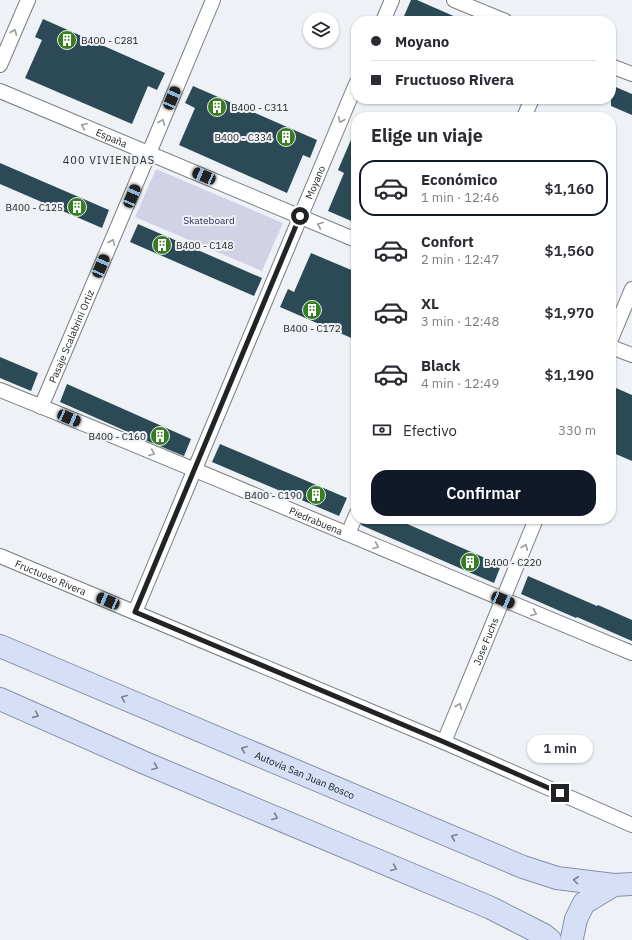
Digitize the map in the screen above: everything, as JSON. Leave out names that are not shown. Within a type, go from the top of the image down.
[{"type":"main road","name":"Autovía San Juan Bosco","points":[[0,646],[523,867],[557,878],[623,884]]},
{"type":"main road","points":[[0,699],[145,763],[492,908],[550,940]]},
{"type":"main road","points":[[572,940],[576,919],[584,904],[623,884]]},
{"type":"street","points":[[0,65],[28,0]]},
{"type":"street","name":"Pasaje Scalabrini Ortiz","points":[[41,407],[150,153],[213,0]]},
{"type":"street","points":[[385,16],[392,0]]},
{"type":"street","points":[[454,0],[493,16]]},
{"type":"street","points":[[616,68],[632,74]]},
{"type":"street","name":"España","points":[[0,91],[351,238]]},
{"type":"street","name":"Moyano","points":[[135,612],[351,96]]},
{"type":"street","points":[[616,327],[632,289]]},
{"type":"street","points":[[616,348],[632,355]]},
{"type":"street","name":"Piedrabuena","points":[[0,390],[632,653]]},
{"type":"street","points":[[348,534],[352,524]]},
{"type":"street","name":"Jose Fuchs","points":[[444,742],[534,524]]},
{"type":"street","name":"Fructuoso Rivera","points":[[0,556],[444,742],[632,825]]},
{"type":"green space","name":"Skateboard","points":[[156,169],[283,223],[262,271],[135,217]]},
{"type":"building","points":[[411,0],[417,0],[454,16],[404,16]]},
{"type":"building","points":[[43,19],[165,73],[157,90],[148,86],[132,124],[25,78],[42,40],[35,37]]},
{"type":"building","points":[[193,86],[317,140],[310,158],[303,155],[287,193],[179,145],[195,108],[185,103]]},
{"type":"building","points":[[616,87],[632,94],[632,115],[611,106],[611,104],[616,104]]},
{"type":"building","points":[[351,140],[351,221],[328,211],[344,173],[338,170]]},
{"type":"building","points":[[0,163],[109,210],[102,228],[0,184]]},
{"type":"building","points":[[138,224],[262,278],[254,296],[130,242]]},
{"type":"building","points":[[311,253],[351,270],[351,338],[280,307],[288,289],[294,292]]},
{"type":"building","points":[[0,357],[38,373],[31,391],[0,378]]},
{"type":"building","points":[[67,384],[191,439],[184,456],[128,433],[60,402]]},
{"type":"building","points":[[616,388],[632,395],[632,461],[616,454]]},
{"type":"building","points":[[220,444],[347,498],[339,516],[212,462]]},
{"type":"building","points":[[407,524],[501,565],[494,583],[361,525]]},
{"type":"building","points":[[528,576],[632,620],[632,641],[521,594]]},
{"type":"place","name":"B400 - C281","points":[[67,40]]},
{"type":"place","name":"B400 - C311","points":[[217,107]]},
{"type":"place","name":"B400 - C334","points":[[286,137]]},
{"type":"place","name":"B400 - C125","points":[[77,207]]},
{"type":"place","name":"B400 - C148","points":[[162,245]]},
{"type":"place","name":"B400 - C172","points":[[312,310]]},
{"type":"place","name":"B400 - C160","points":[[160,436]]},
{"type":"place","name":"B400 - C190","points":[[316,495]]},
{"type":"place","name":"B400 - C220","points":[[470,562]]},
{"type":"district","name":"400 VIVIENDAS","points":[[109,160]]},
{"type":"route","points":[[300,216],[135,612],[444,742],[560,793]]}]
